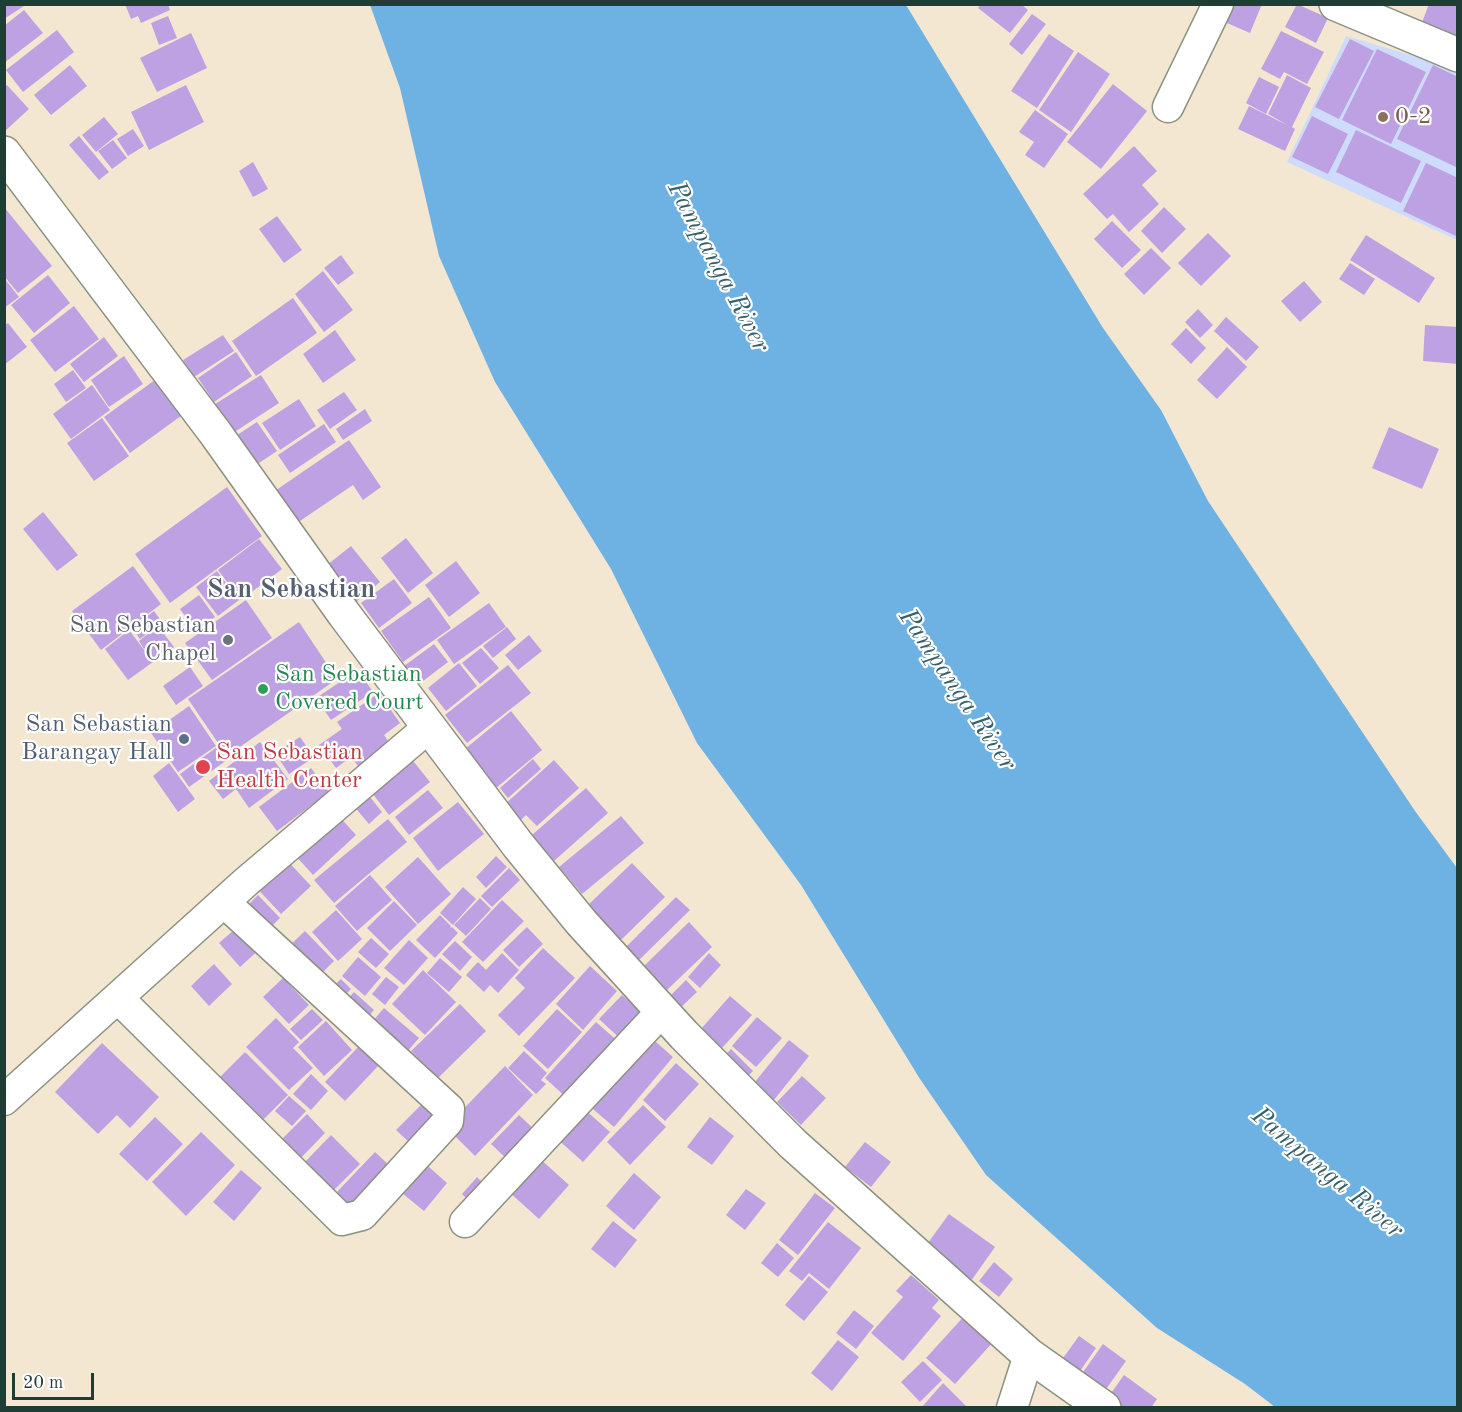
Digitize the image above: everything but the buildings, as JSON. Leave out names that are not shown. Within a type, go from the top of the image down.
[{"type":"street","points":[[1168,107],[1218,4]]},
{"type":"street","points":[[1336,4],[1458,55]]},
{"type":"street","points":[[4,153],[216,434],[344,614],[538,871],[581,922],[662,1011],[793,1144],[1029,1355],[1104,1407]]},
{"type":"street","points":[[4,1100],[225,903],[429,727]]},
{"type":"street","points":[[118,998],[334,1214],[342,1220],[362,1215],[448,1121],[449,1109],[225,903]]},
{"type":"street","points":[[465,1222],[662,1011]]},
{"type":"street","points":[[1012,1407],[1029,1355]]},
{"type":"shaded area","name":"0-2","points":[[1346,36],[1431,61],[1457,72],[1457,240],[1287,162]]},
{"type":"water","name":"Pampanga River","points":[[370,5],[906,5],[1103,328],[1161,410],[1208,501],[1415,811],[1457,868],[1457,1407],[1275,1407],[1245,1384],[1157,1328],[986,1175],[920,1079],[801,885],[697,743],[611,569],[495,382],[439,256],[400,88]]},
{"type":"place","name":"0-2","points":[[1383,117]]},
{"type":"place","name":"San Sebastian Chapel","points":[[228,640]]},
{"type":"place","name":"San Sebastian Covered Court","points":[[263,689]]},
{"type":"place","name":"San Sebastian Barangay Hall","points":[[184,739]]},
{"type":"place","name":"San Sebastian Health Center","points":[[203,767]]},
{"type":"district","name":"San Sebastian","points":[[291,590]]}]
